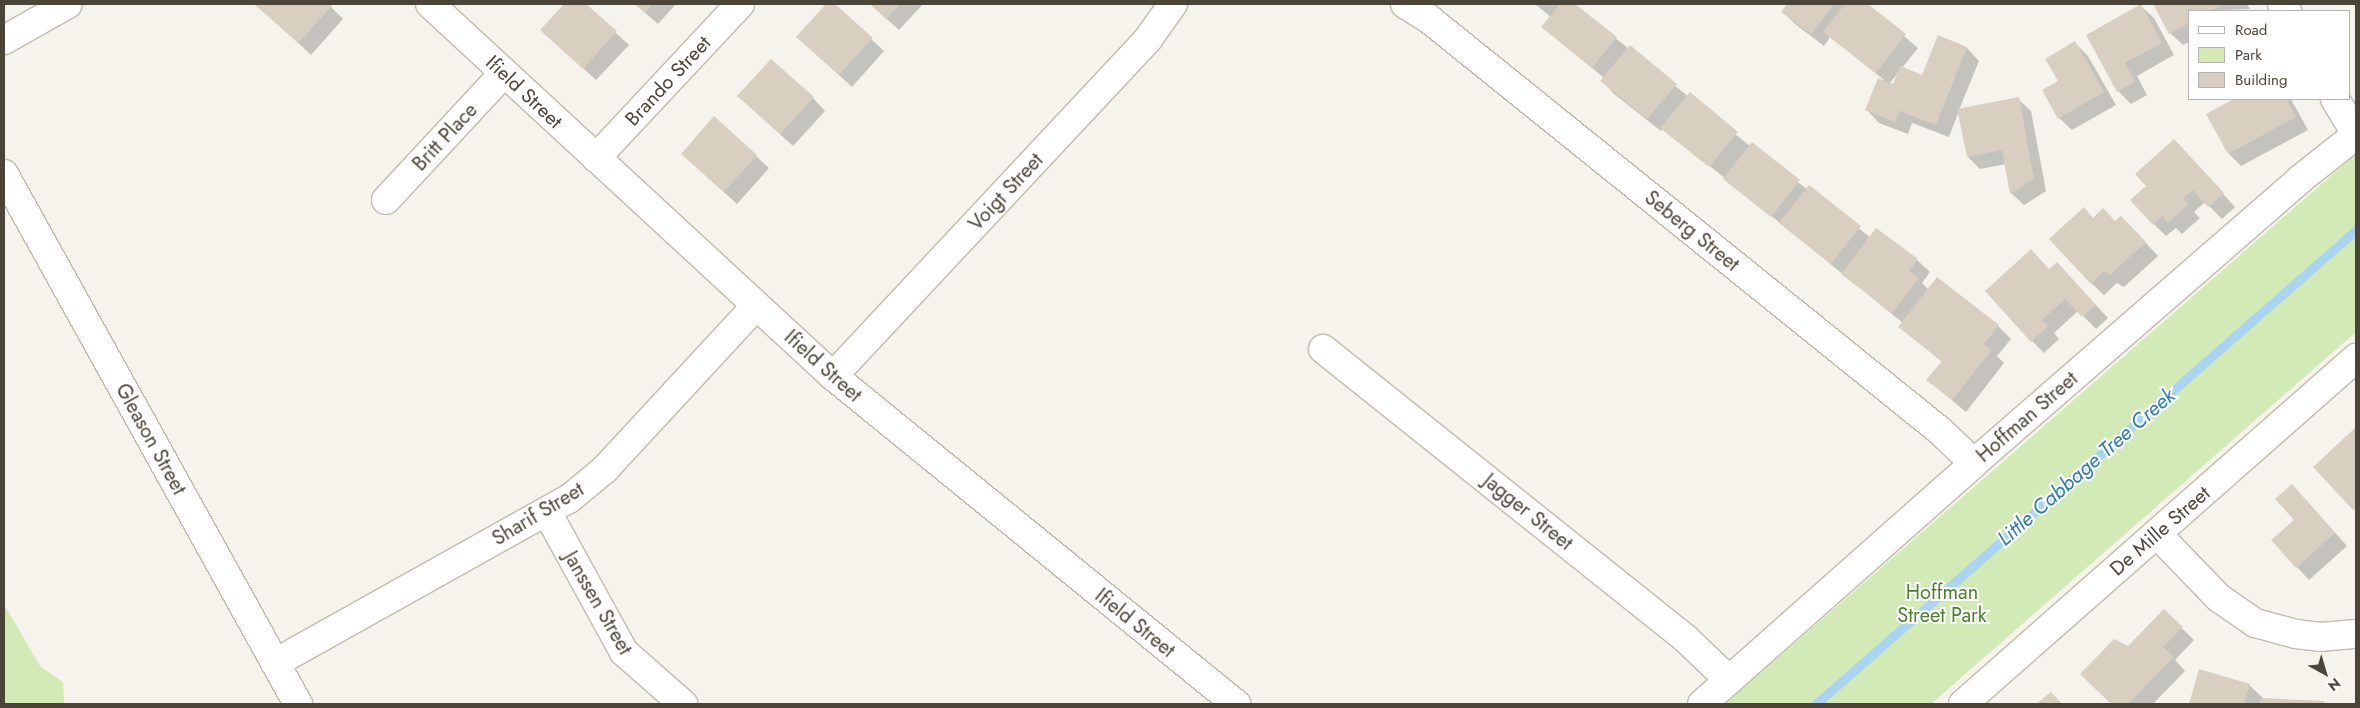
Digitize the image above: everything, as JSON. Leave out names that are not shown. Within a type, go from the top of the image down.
[{"type":"street","points":[[4,40],[68,4]]},
{"type":"street","name":"Ifield Street","points":[[430,4],[833,376],[1234,704]]},
{"type":"street","name":"Brando Street","points":[[596,158],[740,4]]},
{"type":"street","name":"Voigt Street","points":[[833,376],[1148,39],[1173,4]]},
{"type":"street","name":"Seberg Street","points":[[1405,4],[1429,19],[1939,430],[1974,463]]},
{"type":"street","name":"Britt Place","points":[[386,200],[504,73]]},
{"type":"street","points":[[2336,100],[2356,135]]},
{"type":"street","name":"Hoffman Street","points":[[1702,704],[1974,463],[2292,187],[2356,135]]},
{"type":"street","name":"Gleason Street","points":[[4,174],[298,704]]},
{"type":"street","name":"Sharif Street","points":[[275,664],[576,494],[606,469],[756,306]]},
{"type":"street","name":"Jagger Street","points":[[1323,349],[1685,638],[1729,680]]},
{"type":"street","name":"De Mille Street","points":[[1963,704],[2356,358]]},
{"type":"street","name":"Janssen Street","points":[[547,512],[624,652],[683,704]]},
{"type":"street","points":[[2157,534],[2219,598],[2255,623],[2304,635],[2356,634]]},
{"type":"green space","name":"Hoffman Street Park","points":[[2356,154],[2356,332],[1931,704],[1725,704]]},
{"type":"green space","points":[[4,604],[40,666],[63,682],[64,704],[4,704]]},
{"type":"building","points":[[254,4],[330,4],[332,6],[298,43]]},
{"type":"building","points":[[564,4],[586,4],[617,31],[583,69],[540,30]]},
{"type":"building","points":[[635,4],[653,4],[645,13]]},
{"type":"building","points":[[826,4],[835,4],[873,38],[839,75],[796,37]]},
{"type":"building","points":[[870,4],[900,4],[886,19]]},
{"type":"building","points":[[1560,4],[1575,4],[1617,37],[1592,68],[1541,27]]},
{"type":"building","points":[[1787,4],[1834,4],[1811,34],[1781,12]]},
{"type":"building","points":[[1845,4],[1868,4],[1906,34],[1876,73],[1823,32]]},
{"type":"building","points":[[2141,4],[2162,43],[2125,63],[2135,82],[2117,92],[2086,35]]},
{"type":"building","points":[[2153,4],[2224,4],[2212,10],[2188,10],[2188,24],[2169,34]]},
{"type":"building","points":[[1938,35],[1967,47],[1936,125],[1900,111],[1895,122],[1865,110],[1878,78],[1893,84],[1900,66],[1922,75]]},
{"type":"building","points":[[2075,41],[2104,92],[2058,119],[2042,90],[2058,81],[2045,59]]},
{"type":"building","points":[[1630,45],[1677,84],[1647,119],[1600,81]]},
{"type":"building","points":[[771,59],[814,97],[780,134],[737,96]]},
{"type":"building","points":[[1690,92],[1738,132],[1709,167],[1660,128]]},
{"type":"building","points":[[2019,97],[2034,179],[2010,194],[2002,150],[1967,157],[1957,109]]},
{"type":"building","points":[[2232,100],[2287,100],[2296,117],[2228,154],[2206,114]]},
{"type":"building","points":[[714,116],[757,155],[724,192],[681,154]]},
{"type":"building","points":[[2174,139],[2224,193],[2208,207],[2193,190],[2183,198],[2188,205],[2168,223],[2163,216],[2153,225],[2130,200],[2146,186],[2135,174]]},
{"type":"building","points":[[1752,142],[1800,180],[1771,217],[1723,179]]},
{"type":"building","points":[[1809,185],[1861,226],[1831,264],[1779,223]]},
{"type":"building","points":[[2084,207],[2093,218],[2103,208],[2115,221],[2121,216],[2146,242],[2110,275],[2104,271],[2091,284],[2049,239]]},
{"type":"building","points":[[1876,228],[1918,259],[1909,271],[1919,278],[1892,313],[1841,274]]},
{"type":"building","points":[[2031,249],[2049,269],[2057,262],[2096,305],[2082,317],[2065,299],[2042,320],[2048,326],[2031,342],[1985,291]]},
{"type":"building","points":[[1937,277],[1999,325],[1984,344],[1992,350],[1952,400],[1926,380],[1942,361],[1898,327]]},
{"type":"building","points":[[2356,427],[2356,507],[2353,510],[2313,467]]},
{"type":"building","points":[[2292,484],[2335,533],[2296,568],[2271,540],[2294,520],[2275,499]]},
{"type":"building","points":[[2164,609],[2183,627],[2163,647],[2174,657],[2128,704],[2111,704],[2080,674],[2114,639],[2128,646]]},
{"type":"building","points":[[2199,669],[2250,684],[2244,704],[2189,704]]},
{"type":"building","points":[[2051,692],[2062,704],[2036,704]]},
{"type":"building","points":[[2261,698],[2324,701],[2324,704],[2261,704]]},
{"type":"waterway","name":"Little Cabbage Tree Creek","points":[[1816,704],[2356,230]]}]
